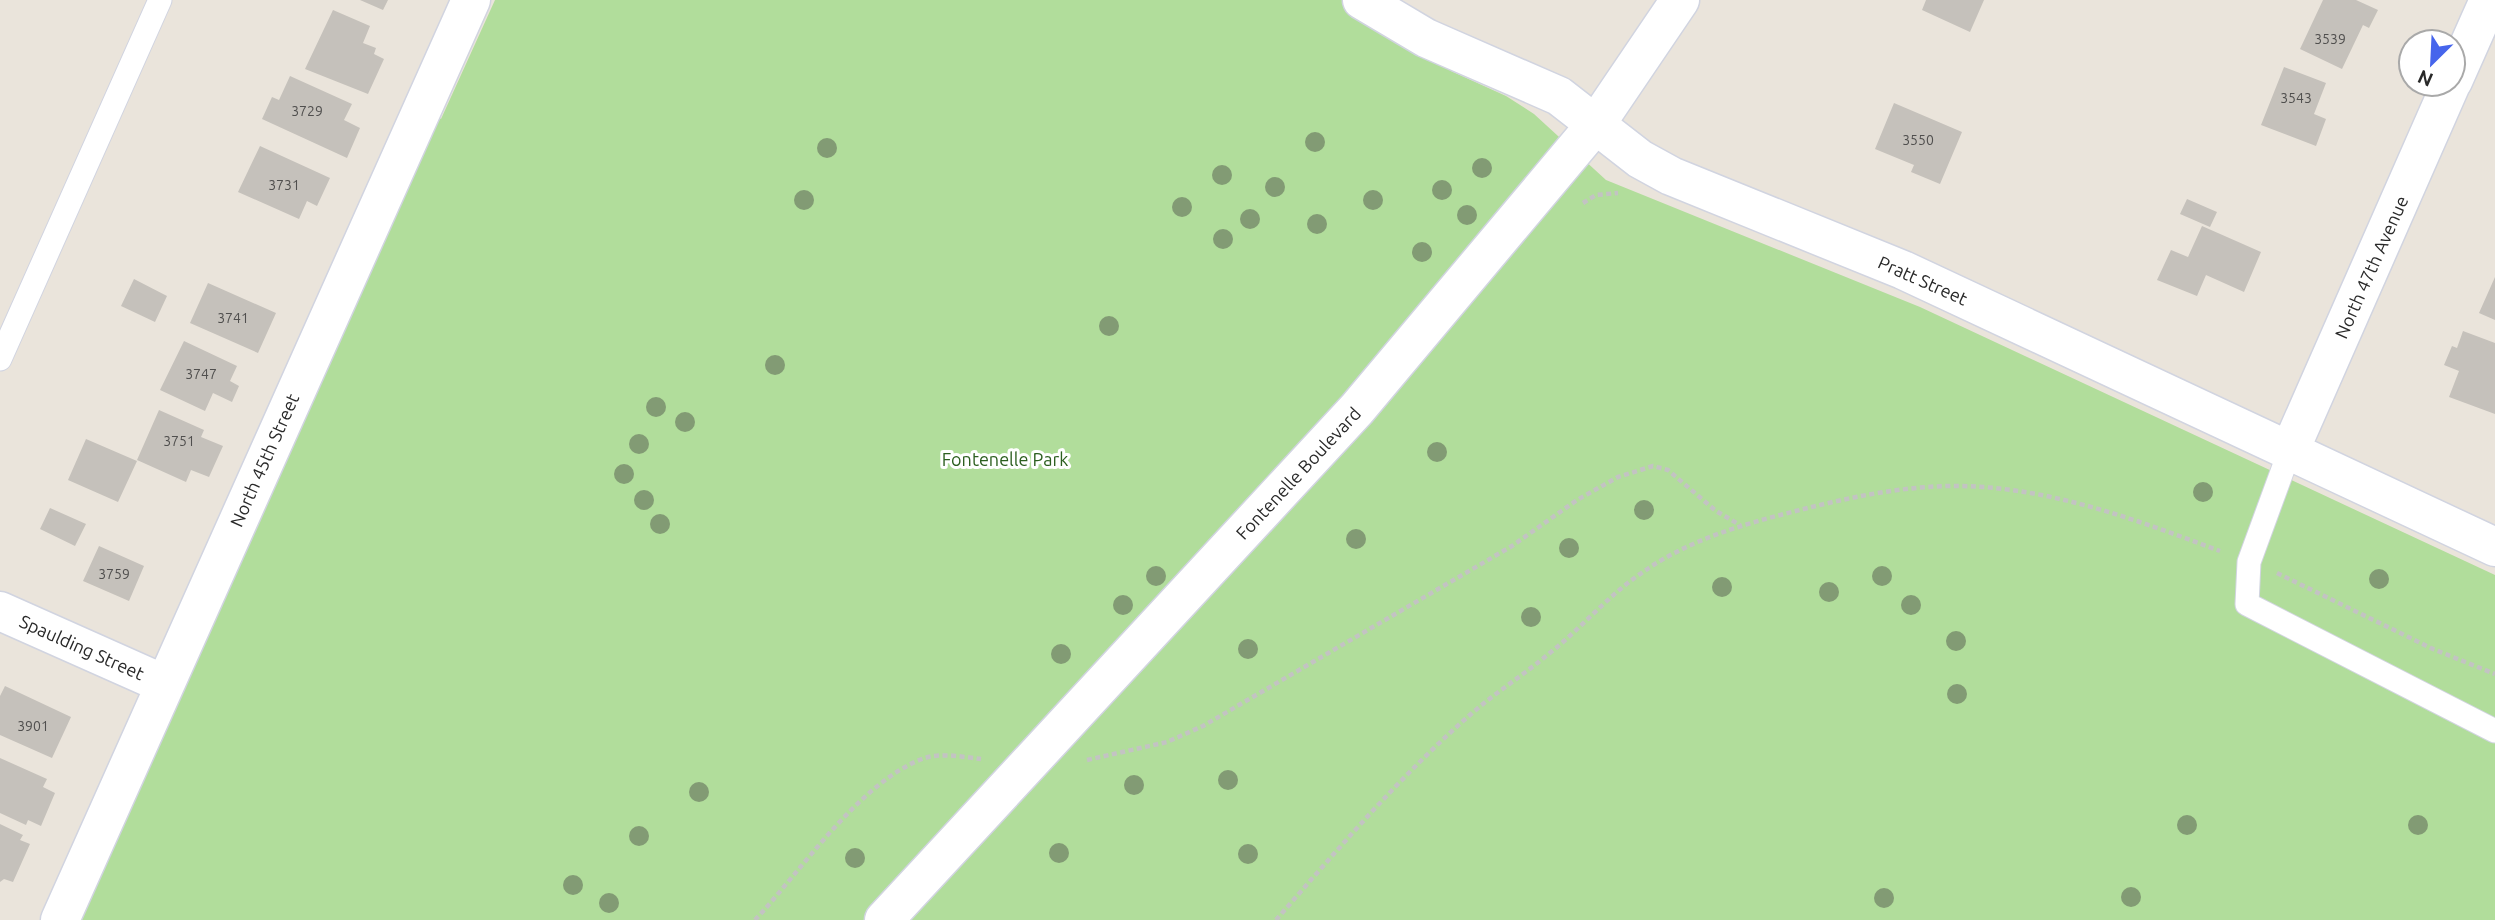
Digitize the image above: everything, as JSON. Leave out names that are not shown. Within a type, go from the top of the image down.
[{"type":"street","name":"North 45th Street","points":[[60,920],[471,0]]},
{"type":"street","name":"Pratt Street","points":[[1362,0],[1426,38],[1559,96],[1640,159],[1671,176],[1903,270],[2495,547]]},
{"type":"street","name":"Fontenelle Boulevard","points":[[884,920],[1357,409],[1596,124],[1680,0]]},
{"type":"street","name":"North 47th Avenue","points":[[2467,49],[2489,0]]},
{"type":"street","name":"North 47th Avenue","points":[[2290,450],[2445,98]]},
{"type":"street","name":"Spaulding Street","points":[[0,611],[164,684]]},
{"type":"lane","points":[[0,359],[160,0]]},
{"type":"lane","points":[[2290,450],[2249,562],[2247,604],[2495,731]]},
{"type":"path","points":[[755,920],[832,831],[901,770],[924,758],[951,756],[1027,765],[1081,761],[1167,742],[1203,726],[1512,546],[1577,500],[1618,477],[1653,466],[1668,470],[1716,511],[1740,525]]},
{"type":"path","points":[[1276,920],[1374,810],[1470,715],[1548,655],[1612,595],[1643,571],[1670,555],[1740,525],[1877,495],[1919,488],[1961,486],[2007,489],[2097,508],[2249,562],[2314,589],[2433,649],[2495,674]]},
{"type":"green space","name":"Fontenelle Park","points":[[495,0],[1343,0],[1361,14],[1445,58],[1451,71],[1506,96],[1534,114],[1606,180],[1920,307],[2495,575],[2495,920],[54,920],[434,115],[441,119]]},
{"type":"building","points":[[360,0],[388,0],[383,10]]},
{"type":"building","points":[[1926,0],[1984,0],[1970,32],[1922,10]]},
{"type":"building","points":[[2323,0],[2356,0],[2378,10],[2369,28],[2363,25],[2342,69],[2300,49]]},
{"type":"building","points":[[333,10],[370,26],[363,43],[376,48],[374,54],[384,59],[368,94],[305,69]]},
{"type":"building","points":[[2284,67],[2326,83],[2314,114],[2326,119],[2316,146],[2261,125]]},
{"type":"building","points":[[290,76],[352,104],[344,120],[360,128],[347,158],[262,119],[272,97],[279,100]]},
{"type":"building","points":[[1894,103],[1962,132],[1940,184],[1911,172],[1914,165],[1875,149]]},
{"type":"building","points":[[260,146],[330,178],[317,206],[307,201],[299,219],[238,192]]},
{"type":"building","points":[[2187,199],[2217,212],[2210,227],[2180,214]]},
{"type":"building","points":[[2202,226],[2261,252],[2244,292],[2206,275],[2197,296],[2157,280],[2171,250],[2188,257]]},
{"type":"building","points":[[2495,277],[2495,320],[2479,313]]},
{"type":"building","points":[[134,279],[167,296],[155,322],[121,306]]},
{"type":"building","points":[[208,283],[276,313],[258,353],[190,323]]},
{"type":"building","points":[[2463,331],[2495,343],[2495,414],[2449,397],[2459,371],[2444,365],[2452,346],[2457,348]]},
{"type":"building","points":[[184,341],[237,366],[230,381],[239,386],[232,402],[213,393],[205,411],[160,390]]},
{"type":"building","points":[[159,410],[204,430],[201,437],[223,446],[209,477],[191,470],[186,482],[137,460]]},
{"type":"building","points":[[86,439],[137,461],[118,502],[68,480]]},
{"type":"building","points":[[50,508],[86,524],[75,546],[40,529]]},
{"type":"building","points":[[99,546],[144,566],[129,601],[83,581]]},
{"type":"building","points":[[5,686],[71,717],[52,758],[0,735],[0,696]]},
{"type":"building","points":[[0,758],[47,779],[43,787],[55,793],[41,826],[28,820],[26,825],[0,813]]},
{"type":"building","points":[[0,824],[23,835],[20,840],[30,844],[13,882],[4,879],[0,882]]}]
